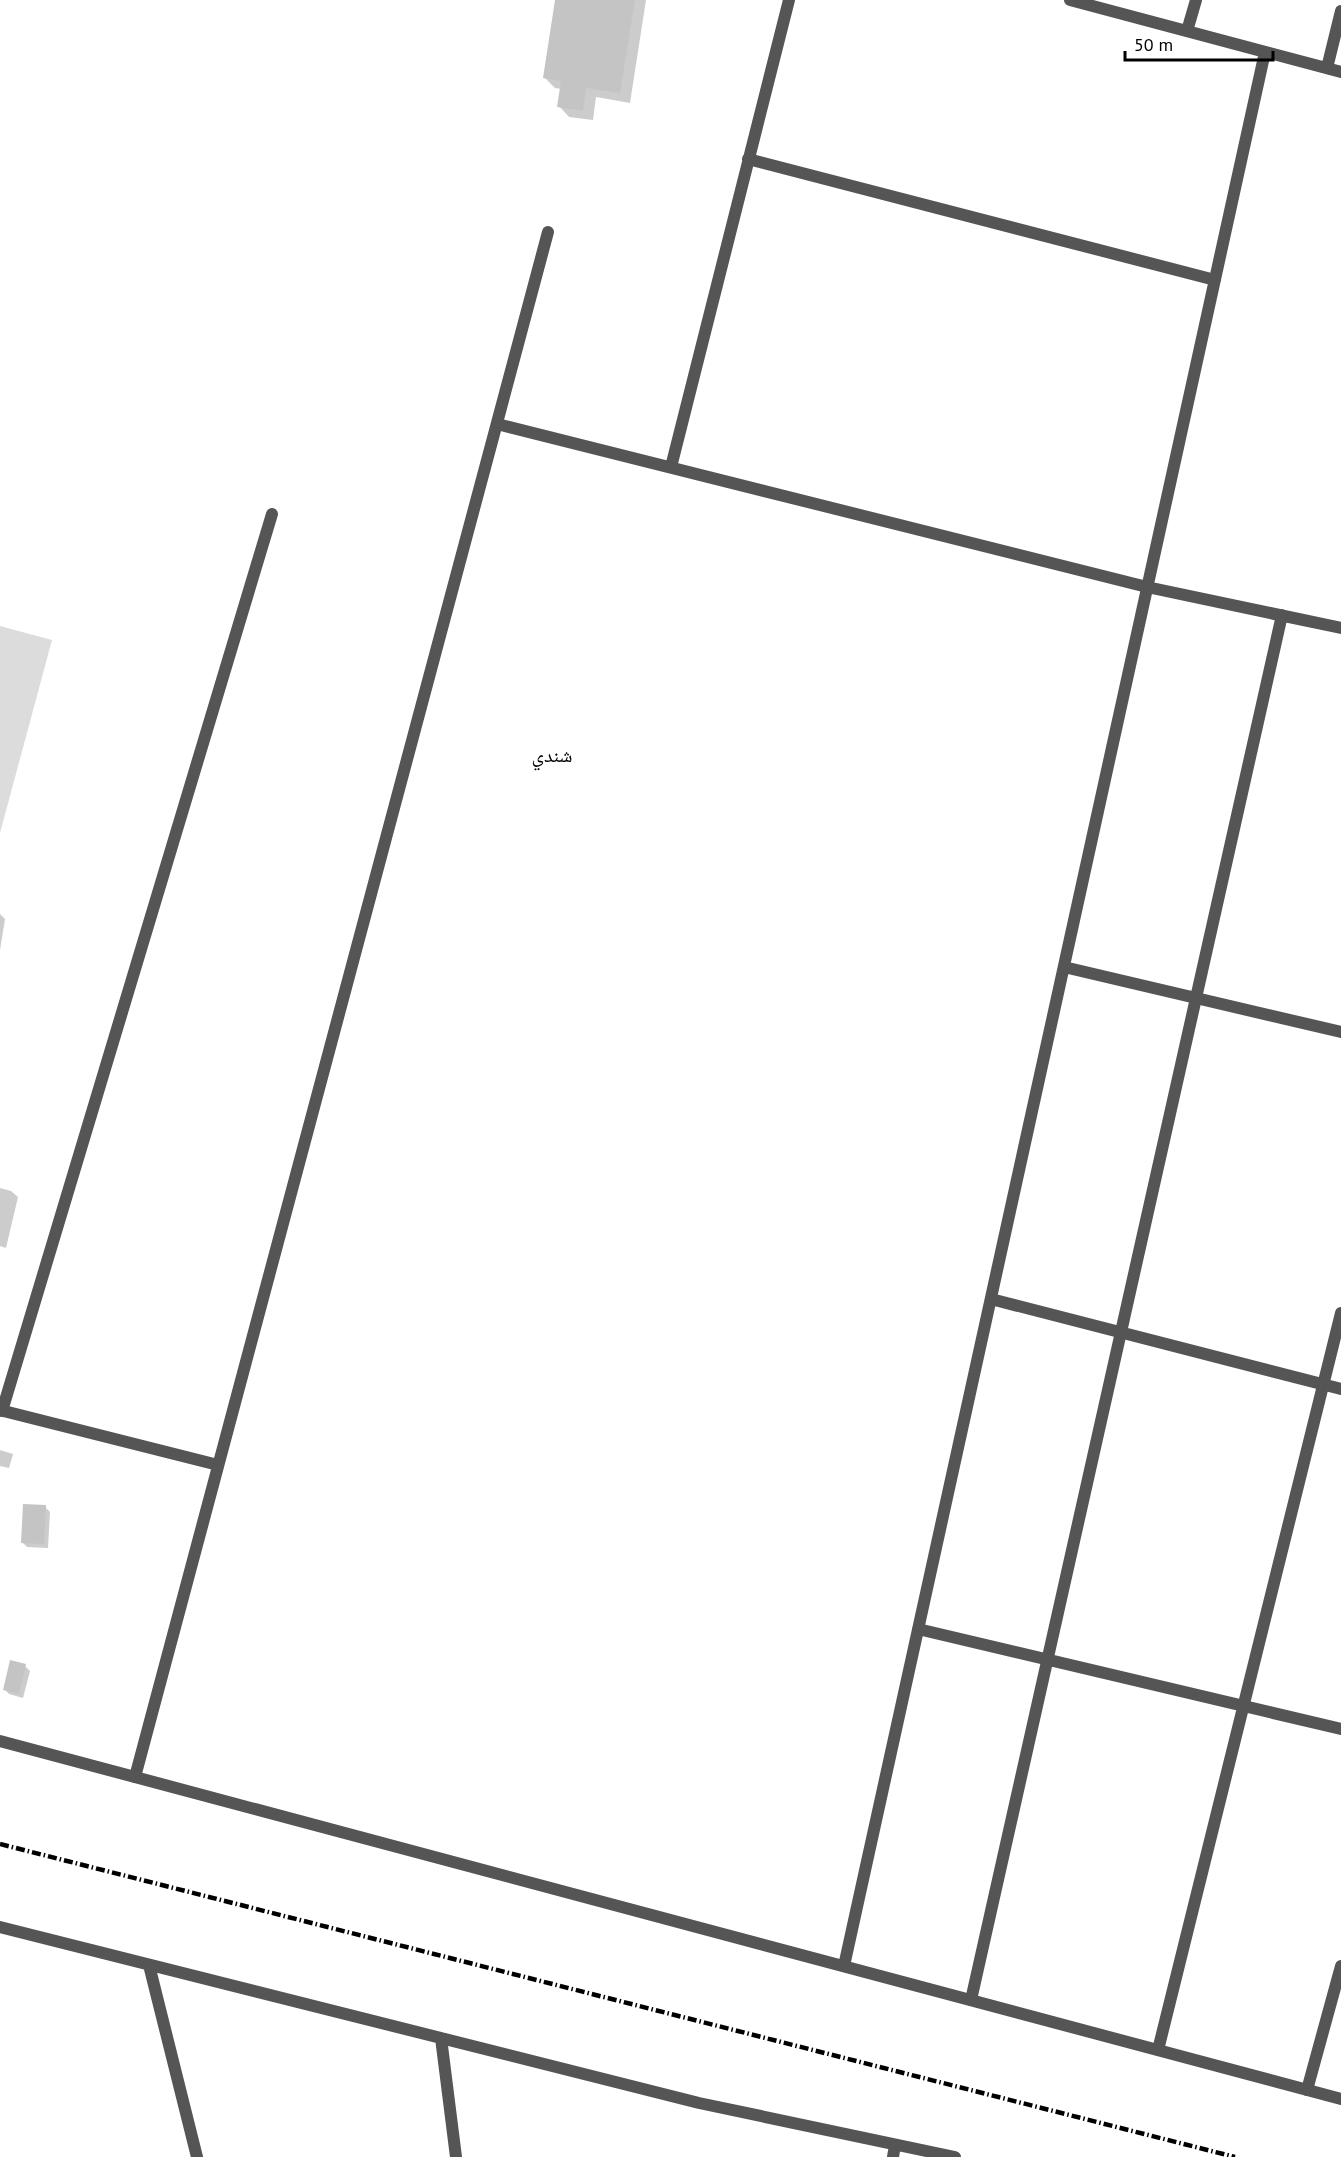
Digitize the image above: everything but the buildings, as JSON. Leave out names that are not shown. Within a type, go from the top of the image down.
[{"type":"street","points":[[671,467],[789,0]]},
{"type":"street","points":[[1070,0],[1341,72]]},
{"type":"street","points":[[1187,31],[1196,0]]},
{"type":"street","points":[[1327,68],[1341,11]]},
{"type":"street","points":[[844,1966],[1265,52]]},
{"type":"street","points":[[748,159],[1215,280]]},
{"type":"street","points":[[135,1777],[548,232]]},
{"type":"street","points":[[497,423],[1147,587],[1341,628]]},
{"type":"street","points":[[218,1465],[1,1410],[272,514]]},
{"type":"street","points":[[971,2000],[1282,615]]},
{"type":"street","points":[[1064,966],[1341,1032]]},
{"type":"street","points":[[991,1299],[1341,1389]]},
{"type":"street","points":[[1158,2050],[1341,1313]]},
{"type":"street","points":[[918,1629],[1341,1729]]},
{"type":"street","points":[[0,1741],[1341,2099]]},
{"type":"street","points":[[0,1927],[894,2151],[955,2157]]},
{"type":"street","points":[[149,1965],[197,2157]]},
{"type":"street","points":[[1307,2090],[1341,1966]]},
{"type":"street","points":[[441,2038],[456,2157]]},
{"type":"shaded area","points":[[0,626],[52,640],[0,833]]},
{"type":"railway","points":[[0,1844],[1235,2157]]},
{"type":"district","name":"شندي","points":[[552,755]]}]
